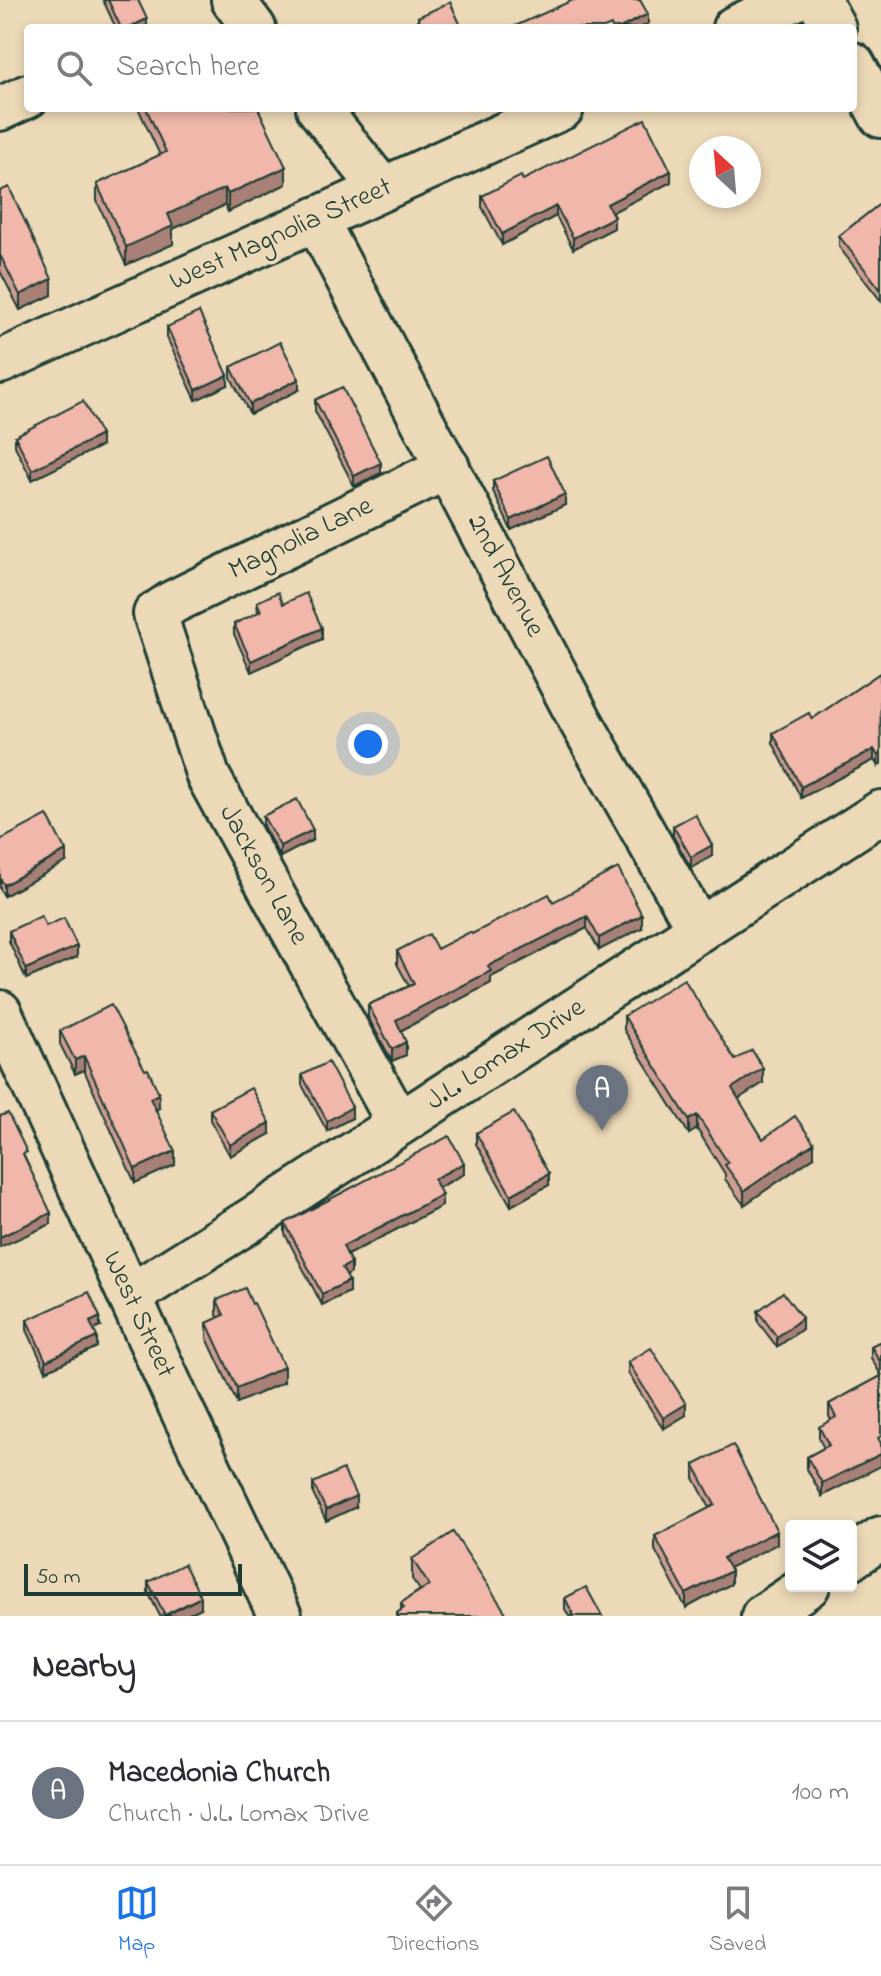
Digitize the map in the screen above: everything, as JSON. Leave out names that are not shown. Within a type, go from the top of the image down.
[{"type":"street","points":[[742,24],[793,0]]},
{"type":"street","points":[[819,0],[832,24]]},
{"type":"street","points":[[857,71],[881,116]]},
{"type":"street","points":[[0,109],[24,98]]},
{"type":"street","points":[[321,112],[382,189]]},
{"type":"street","name":"West Magnolia Street","points":[[0,362],[553,112]]},
{"type":"street","name":"2nd Avenue","points":[[316,219],[580,720],[699,930]]},
{"type":"street","name":"Magnolia Lane","points":[[155,614],[173,602],[448,467]]},
{"type":"street","name":"Jackson Lane","points":[[155,614],[208,776],[399,1124]]},
{"type":"street","name":"J.L. Lomax Drive","points":[[130,1296],[881,812]]},
{"type":"street","name":"West Street","points":[[0,1012],[280,1616]]},
{"type":"street","points":[[857,1554],[881,1538]]},
{"type":"street","points":[[763,1616],[799,1592]]},
{"type":"building","points":[[108,0],[138,0],[147,19],[136,24],[119,24]]},
{"type":"building","points":[[573,0],[640,0],[648,14],[628,24],[520,24]]},
{"type":"building","points":[[450,2],[460,24],[421,24],[418,17]]},
{"type":"building","points":[[148,112],[260,112],[286,167],[228,194],[225,188],[168,214],[173,226],[126,247],[97,184],[166,152]]},
{"type":"building","points":[[645,119],[671,171],[607,204],[614,217],[573,238],[556,206],[502,234],[482,196],[521,176],[523,180]]},
{"type":"building","points":[[9,187],[52,279],[20,295],[0,255],[0,191]]},
{"type":"building","points":[[881,203],[881,290],[839,236]]},
{"type":"building","points":[[199,312],[228,375],[196,390],[167,327]]},
{"type":"building","points":[[280,342],[299,379],[250,404],[231,367]]},
{"type":"building","points":[[342,387],[381,463],[354,476],[315,400]]},
{"type":"building","points":[[83,401],[101,435],[32,470],[15,436]]},
{"type":"building","points":[[547,456],[565,494],[511,520],[493,481]]},
{"type":"building","points":[[278,592],[283,604],[306,593],[322,628],[251,661],[234,624],[261,611],[257,602]]},
{"type":"building","points":[[880,673],[881,754],[878,756],[874,749],[801,787],[773,733],[809,713],[812,719]]},
{"type":"building","points":[[297,799],[313,830],[280,846],[263,816]]},
{"type":"building","points":[[695,814],[712,845],[691,857],[673,826]]},
{"type":"building","points":[[47,815],[66,851],[4,885],[0,878],[0,840]]},
{"type":"building","points":[[618,868],[642,915],[599,938],[587,916],[488,966],[491,971],[396,1020],[406,1042],[392,1049],[368,1005],[414,984],[397,951],[429,934],[437,949],[549,894],[553,902]]},
{"type":"building","points":[[41,916],[46,926],[64,918],[77,946],[26,969],[9,931]]},
{"type":"building","points":[[684,979],[735,1060],[752,1050],[763,1068],[732,1088],[763,1139],[795,1116],[814,1143],[744,1191],[725,1165],[728,1163],[697,1115],[689,1120],[624,1016]]},
{"type":"building","points":[[111,1005],[159,1094],[150,1098],[175,1151],[135,1169],[84,1056],[75,1060],[60,1031]]},
{"type":"building","points":[[328,1062],[352,1107],[327,1121],[302,1075]]},
{"type":"building","points":[[251,1088],[270,1123],[230,1145],[210,1110]]},
{"type":"building","points":[[514,1112],[549,1174],[511,1195],[476,1133]]},
{"type":"building","points":[[8,1113],[27,1152],[23,1154],[51,1213],[0,1237],[0,1116]]},
{"type":"building","points":[[449,1136],[464,1163],[434,1179],[442,1195],[343,1246],[351,1263],[342,1268],[349,1281],[322,1294],[285,1223]]},
{"type":"building","points":[[245,1288],[284,1367],[237,1388],[207,1323],[224,1315],[217,1300]]},
{"type":"building","points":[[89,1292],[100,1317],[90,1322],[97,1337],[46,1361],[27,1320]]},
{"type":"building","points":[[783,1292],[802,1318],[777,1337],[758,1311]]},
{"type":"building","points":[[881,1341],[881,1363],[871,1346]]},
{"type":"building","points":[[651,1348],[686,1404],[663,1418],[628,1362]]},
{"type":"building","points":[[881,1376],[881,1436],[878,1438],[881,1454],[822,1483],[807,1457],[829,1445],[819,1427],[836,1417],[829,1404]]},
{"type":"building","points":[[733,1445],[777,1531],[723,1558],[731,1571],[686,1594],[655,1536],[715,1505],[694,1465]]},
{"type":"building","points":[[343,1469],[356,1496],[326,1510],[313,1483]]},
{"type":"building","points":[[453,1532],[508,1616],[399,1616],[397,1613],[404,1608],[401,1603],[429,1585],[412,1559]]},
{"type":"building","points":[[184,1564],[201,1597],[165,1615],[148,1582]]},
{"type":"building","points":[[586,1587],[602,1616],[574,1616],[565,1598]]},
{"type":"place","name":"Macedonia Church","points":[[602,1131]]}]
